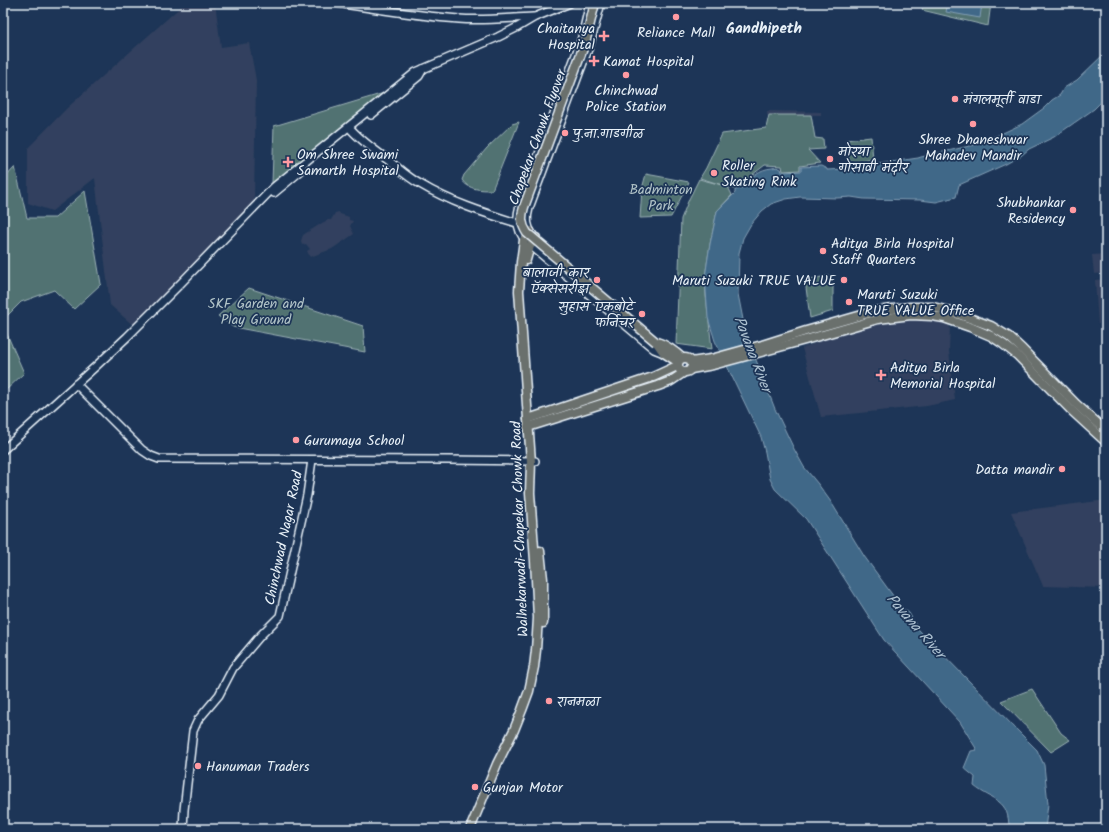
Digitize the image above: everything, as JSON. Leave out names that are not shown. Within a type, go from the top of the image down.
[{"type":"main road","name":"Chapekar Chowk Flyover","points":[[595,3],[585,43],[524,207],[522,214],[523,227],[527,233],[658,345],[667,349],[679,362]]},
{"type":"main road","points":[[524,240],[530,231]]},
{"type":"main road","points":[[529,249],[536,238]]},
{"type":"main road","name":"Walhekarwadi-Chapekar Chowk Road","points":[[524,240],[519,291],[531,422]]},
{"type":"main road","name":"Walhekarwadi-Chapekar Chowk Road","points":[[470,829],[495,768],[514,730],[531,703],[538,674],[539,645],[543,618],[543,579],[532,481],[533,461],[523,302],[524,277],[529,249]]},
{"type":"main road","points":[[766,347],[806,331],[876,310],[921,306],[953,312],[991,326],[1008,337],[1022,349],[1076,404],[1106,431]]},
{"type":"main road","points":[[691,365],[712,362],[878,319],[916,315],[944,318],[992,336],[1004,344],[1070,410],[1106,442]]},
{"type":"main road","points":[[688,358],[691,365],[687,373],[683,373],[680,376],[658,386],[531,422],[653,377],[688,358]]},
{"type":"main road","points":[[679,362],[678,370],[683,373]]},
{"type":"main road","name":"Walhekarwadi-Chapekar Chowk Road","points":[[474,829],[525,711]]},
{"type":"street","points":[[337,3],[460,19],[485,20],[535,17]]},
{"type":"street","points":[[3,450],[78,386],[98,371],[184,287],[268,198],[350,129],[420,76],[423,69],[498,37],[535,17],[570,3]]},
{"type":"street","points":[[590,3],[581,41],[517,213],[517,223],[529,249],[654,348],[667,349],[666,345],[536,238],[530,231],[527,221],[529,208],[590,44],[600,3]]},
{"type":"street","points":[[350,129],[371,148],[420,184],[475,210],[517,223],[527,221]]},
{"type":"street","points":[[3,456],[78,386]]},
{"type":"street","points":[[78,386],[146,454],[154,458],[533,461]]},
{"type":"street","name":"Chinchwad Nagar Road","points":[[183,829],[193,731],[195,725],[201,715],[219,695],[233,668],[260,636],[280,616],[307,495],[312,460]]},
{"type":"shaded area","points":[[185,3],[215,3],[221,47],[249,43],[256,80],[254,201],[135,327],[110,305],[95,178],[52,211],[28,203],[28,148],[67,108]]},
{"type":"shaded area","points":[[767,111],[821,112],[821,115],[767,115]]},
{"type":"shaded area","points":[[339,212],[340,214],[349,217],[349,220],[353,221],[350,226],[354,234],[332,249],[310,257],[307,251],[310,249],[306,244],[302,245],[301,241],[303,235],[322,223],[331,220],[335,213]]},
{"type":"shaded area","points":[[1106,254],[1106,273],[1094,274],[1092,255]]},
{"type":"shaded area","points":[[1106,279],[1106,324],[1098,324],[1095,280]]},
{"type":"shaded area","name":"Aditya Birla Memorial Hospital","points":[[926,318],[939,320],[950,325],[949,351],[955,400],[927,406],[821,417],[802,348],[872,323]]},
{"type":"shaded area","points":[[1106,500],[1106,588],[1043,586],[1011,512]]},
{"type":"green space","points":[[923,3],[991,3],[988,26],[922,10]]},
{"type":"green space","points":[[384,93],[274,184],[272,183],[274,126]]},
{"type":"green space","points":[[769,115],[811,115],[815,138],[823,139],[824,149],[808,150],[820,163],[800,166],[800,170],[783,171],[782,166],[765,165],[748,178],[744,185],[734,189],[728,187],[732,195],[717,211],[705,277],[712,349],[676,344],[681,219],[689,199],[699,179],[722,185],[700,178],[722,134],[766,128]]},
{"type":"green space","points":[[519,122],[492,190],[476,189],[468,186],[462,180],[464,175],[487,148],[512,124]]},
{"type":"green space","points":[[871,137],[873,159],[848,165],[846,140]]},
{"type":"green space","points":[[15,167],[27,218],[55,218],[85,191],[101,284],[74,309],[54,290],[21,302],[3,320],[3,180]]},
{"type":"green space","name":"Badminton Park","points":[[646,174],[689,182],[671,217],[640,218],[642,189]]},
{"type":"green space","points":[[833,275],[833,311],[810,318],[805,280]]},
{"type":"green space","name":"SKF Garden and Play Ground","points":[[249,288],[363,326],[365,352],[233,327],[218,316]]},
{"type":"green space","points":[[3,325],[24,373],[3,393]]},
{"type":"green space","points":[[1032,689],[1061,733],[1070,740],[1051,752],[1001,701]]},
{"type":"water","points":[[948,3],[982,3],[980,18],[946,12]]},
{"type":"water","name":"Pavana River","points":[[1106,52],[1106,97],[1094,109],[1054,137],[1029,149],[1022,155],[1006,164],[959,185],[956,197],[936,202],[920,200],[864,199],[851,197],[800,197],[786,199],[771,204],[762,211],[751,224],[743,238],[739,253],[738,294],[748,345],[756,360],[775,409],[804,467],[831,502],[864,556],[902,608],[909,613],[918,629],[1037,750],[1044,765],[1048,804],[1045,829],[1009,829],[1006,811],[1003,806],[974,786],[975,777],[964,768],[971,751],[977,750],[960,722],[884,640],[806,519],[775,489],[770,479],[761,437],[715,341],[708,318],[705,277],[717,211],[735,193],[735,190],[744,187],[753,176],[760,172],[776,167],[781,169],[782,172],[801,171],[801,167],[821,166],[827,170],[844,169],[918,158],[974,145],[1022,124],[1060,95],[1064,88],[1077,80]]},
{"type":"place","name":"Reliance Mall","points":[[676,17]]},
{"type":"place","name":"Chaitanya Hospital","points":[[604,36]]},
{"type":"place","name":"Kamat Hospital","points":[[594,61]]},
{"type":"place","name":"Chinchwad Police Station","points":[[626,75]]},
{"type":"place","name":"मंगलमूर्ती वाडा","points":[[955,99]]},
{"type":"place","name":"Shree Dhaneshwar Mahadev Mandir","points":[[973,124]]},
{"type":"place","name":"पु.ना.गाडगीळ","points":[[565,133]]},
{"type":"place","name":"मोरया गोसावी मंदीर","points":[[830,159]]},
{"type":"place","name":"Om Shree Swami Samarth Hospital","points":[[288,162]]},
{"type":"place","name":"Roller Skating Rink","points":[[714,173]]},
{"type":"place","name":"Shubhankar Residency","points":[[1073,210]]},
{"type":"place","name":"Aditya Birla Hospital Staff Quarters","points":[[823,251]]},
{"type":"place","name":"बालाजी कार ऍक्सेसरीझ","points":[[597,280]]},
{"type":"place","name":"Maruti Suzuki TRUE VALUE","points":[[844,280]]},
{"type":"place","name":"Maruti Suzuki TRUE VALUE Office","points":[[849,302]]},
{"type":"place","name":"सुहास एकबोटे फर्निचर","points":[[642,314]]},
{"type":"place","name":"Aditya Birla Memorial Hospital","points":[[881,375]]},
{"type":"place","name":"Gurumaya School","points":[[296,440]]},
{"type":"place","name":"Datta mandir","points":[[1062,469]]},
{"type":"place","name":"रानमळा","points":[[549,701]]},
{"type":"place","name":"Hanuman Traders","points":[[198,766]]},
{"type":"place","name":"Gunjan Motor","points":[[475,787]]},
{"type":"district","name":"Gandhipeth","points":[[764,28]]}]
